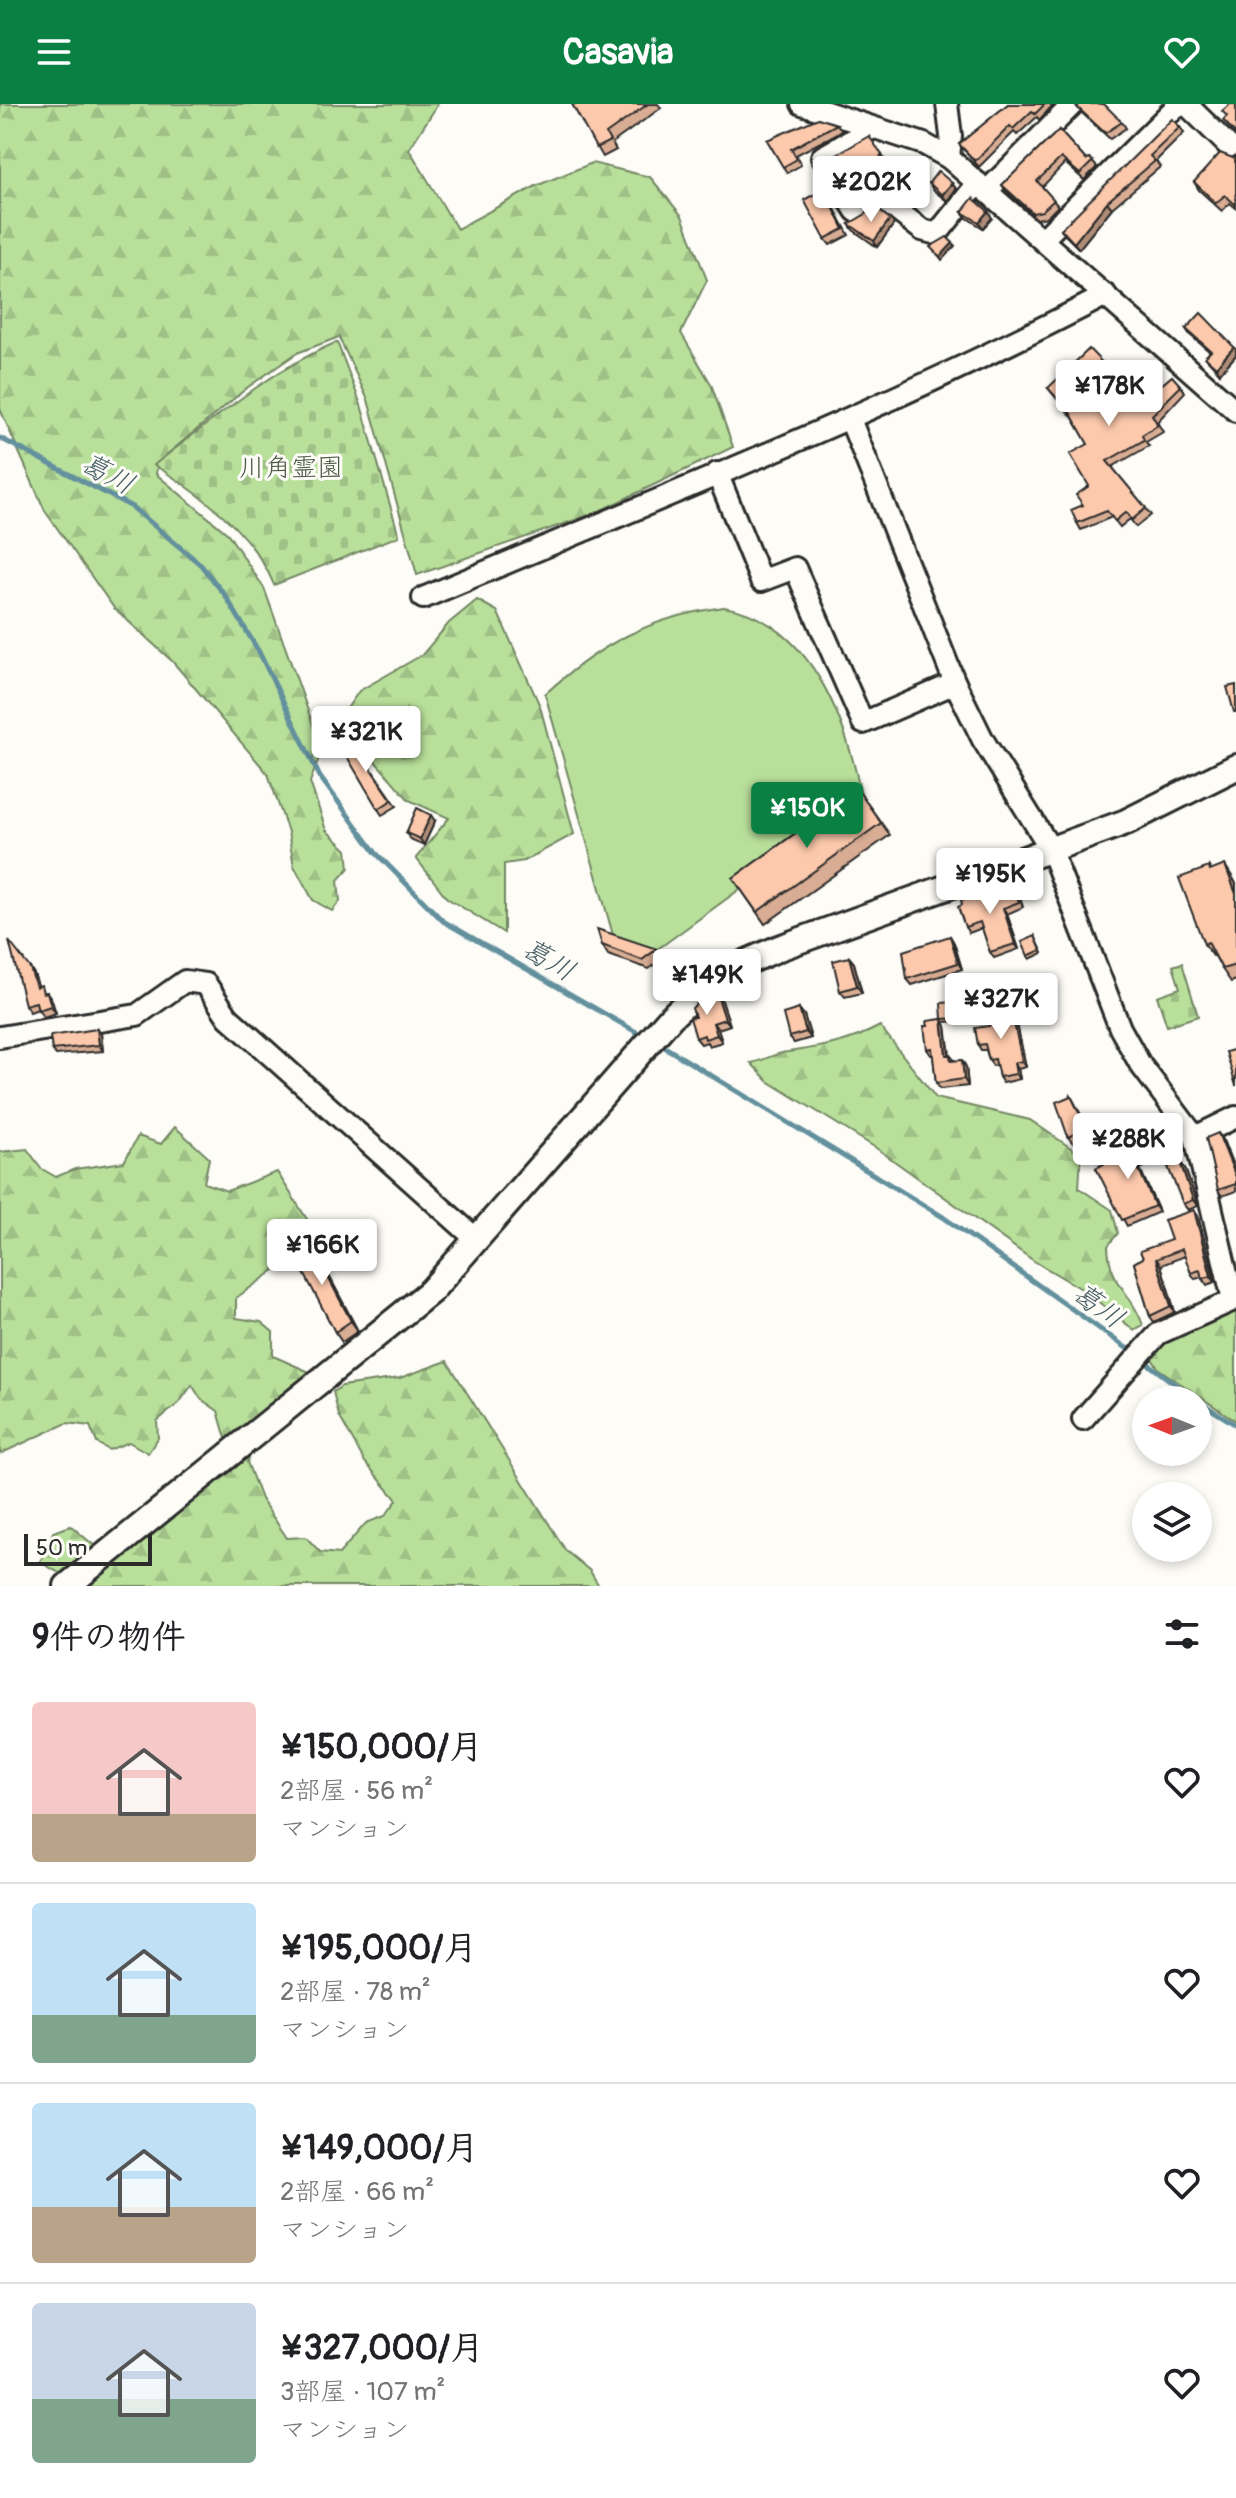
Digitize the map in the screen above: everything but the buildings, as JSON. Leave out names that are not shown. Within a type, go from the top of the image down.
[{"type":"street","points":[[802,104],[924,144],[949,158],[1236,411]]},
{"type":"street","points":[[947,104],[951,136],[949,158]]},
{"type":"street","points":[[873,128],[822,157],[856,211],[881,198],[922,230],[937,234],[1073,104]]},
{"type":"street","points":[[1043,239],[1179,104]]},
{"type":"street","points":[[1186,104],[1236,153]]},
{"type":"street","points":[[423,598],[850,419],[985,359],[1106,295]]},
{"type":"street","points":[[850,419],[955,683],[983,740],[1050,848],[1120,1028],[1140,1064],[1195,1137],[1234,1300],[1169,1327],[1137,1354],[1083,1419]]},
{"type":"street","points":[[717,473],[761,581],[795,568],[863,723],[955,683]]},
{"type":"street","points":[[67,1586],[431,1291],[690,996],[729,970],[779,948],[919,900],[1050,848],[1126,822],[1236,767]]},
{"type":"street","points":[[0,1037],[137,1015],[185,981],[206,984],[228,1017],[475,1238]]},
{"type":"street","points":[[1195,1137],[1236,1117]]},
{"type":"green space","points":[[0,104],[438,104],[409,149],[457,229],[536,186],[592,163],[650,177],[682,216],[707,280],[681,333],[711,384],[733,447],[595,513],[417,575],[368,400],[339,337],[297,353],[248,387],[158,462],[156,474],[228,534],[264,588],[322,750],[310,782],[326,830],[347,850],[349,868],[338,880],[340,901],[332,911],[313,900],[294,866],[288,832],[268,774],[173,662],[114,608],[45,511],[0,409]]},
{"type":"green space","name":"川角霊園","points":[[337,342],[361,405],[399,536],[274,585],[253,548],[224,516],[154,465],[265,382]]},
{"type":"green space","points":[[477,600],[497,611],[540,706],[574,834],[524,861],[504,864],[504,933],[447,898],[416,858],[449,818],[409,800],[366,751],[350,745],[340,719],[359,691],[422,655],[449,623]]},
{"type":"green space","points":[[724,607],[755,616],[781,633],[802,654],[835,709],[862,800],[651,954],[615,942],[545,694],[586,661],[627,636],[673,618]]},
{"type":"green space","points":[[1182,963],[1198,1016],[1167,1026],[1157,996],[1180,988],[1173,966]]},
{"type":"green space","points":[[880,1026],[936,1098],[1030,1120],[1081,1155],[1079,1188],[1112,1210],[1118,1233],[1108,1246],[1109,1259],[1116,1279],[1143,1325],[1134,1330],[1085,1291],[1034,1261],[876,1148],[768,1081],[751,1063],[846,1040]]},
{"type":"green space","points":[[175,1127],[209,1158],[204,1183],[227,1191],[277,1172],[315,1232],[290,1259],[236,1298],[236,1318],[261,1322],[273,1332],[273,1356],[314,1374],[254,1446],[247,1462],[261,1499],[287,1538],[306,1537],[320,1552],[339,1554],[366,1523],[385,1516],[397,1500],[365,1462],[339,1416],[333,1392],[342,1386],[400,1378],[447,1361],[566,1551],[590,1571],[599,1586],[61,1586],[61,1574],[40,1562],[53,1532],[71,1526],[97,1548],[227,1442],[218,1411],[201,1399],[192,1385],[179,1403],[157,1421],[158,1438],[148,1453],[129,1442],[109,1450],[97,1443],[90,1426],[67,1423],[0,1454],[0,1152],[27,1149],[42,1169],[56,1177],[75,1169],[124,1162],[138,1136],[161,1144]]},
{"type":"green space","points":[[1236,1307],[1236,1421],[1212,1405],[1212,1386],[1184,1386],[1159,1369],[1147,1352],[1163,1339]]},
{"type":"waterway","name":"葛川","points":[[0,438],[132,507],[200,564],[225,595],[259,652],[320,777],[376,853],[443,921],[645,1037]]},
{"type":"waterway","name":"葛川","points":[[658,1043],[943,1217],[1135,1354]]},
{"type":"waterway","name":"葛川","points":[[1143,1360],[1177,1386]]},
{"type":"waterway","name":"葛川","points":[[1212,1410],[1236,1425]]}]
